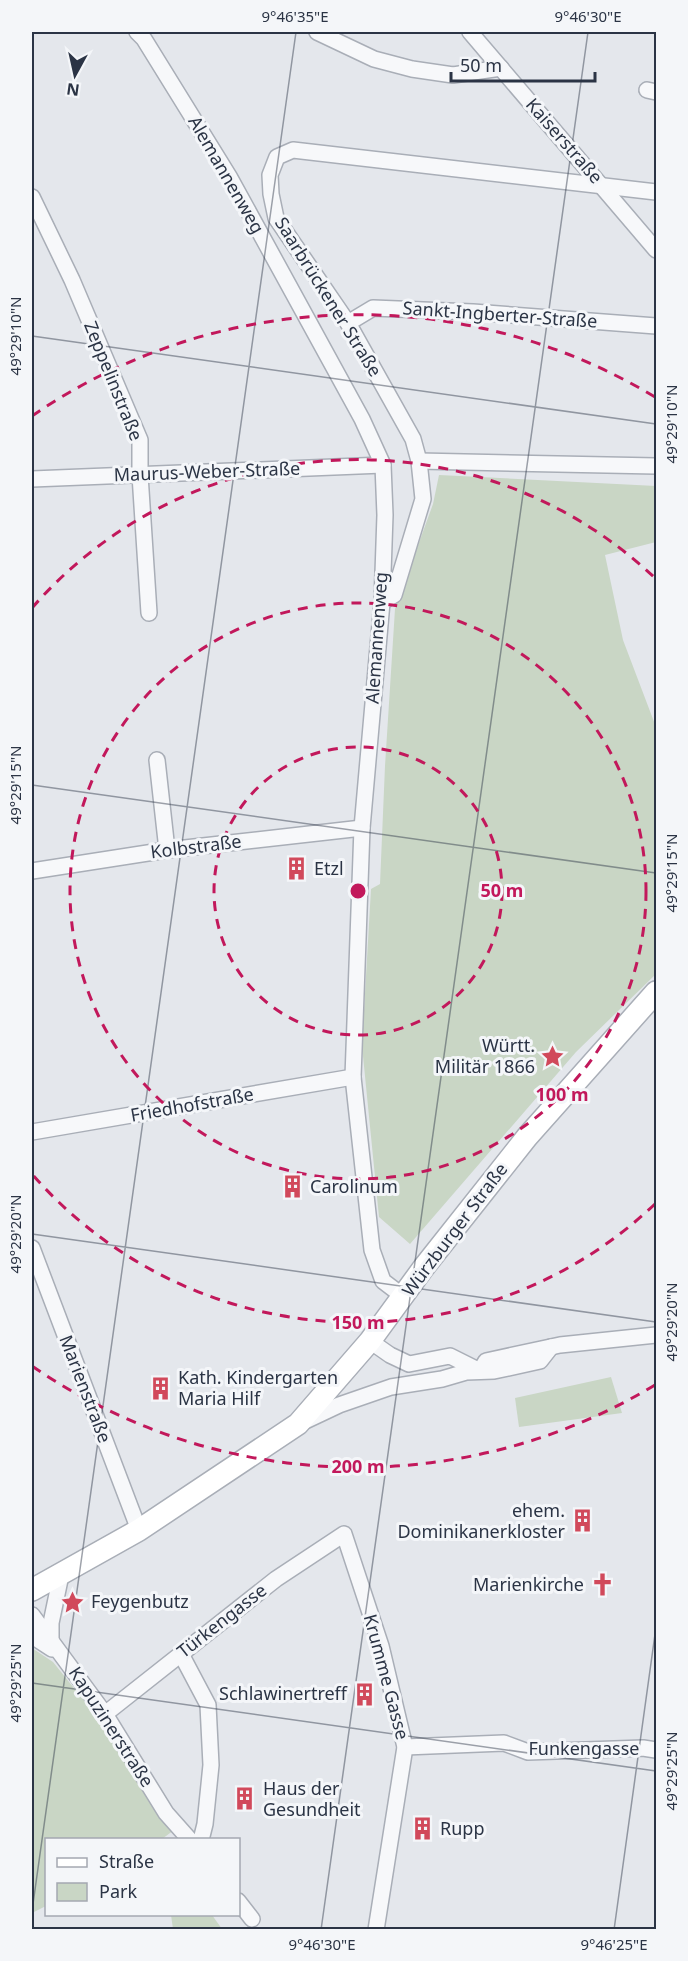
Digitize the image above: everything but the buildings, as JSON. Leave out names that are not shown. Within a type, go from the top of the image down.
[{"type":"street","name":"Alemannenweg","points":[[137,32],[144,39],[230,178],[362,419],[383,465],[385,515],[382,602],[362,828],[353,1077],[372,1250],[382,1281],[404,1297]]},
{"type":"street","points":[[317,32],[374,59],[412,69],[453,75],[501,68]]},
{"type":"street","name":"Kaiserstraße","points":[[470,32],[657,250]]},
{"type":"street","name":"Saarbrückener Straße","points":[[382,602],[394,595],[423,499],[419,461],[413,439],[348,323],[276,218],[270,175],[277,157],[293,150],[657,192]]},
{"type":"street","name":"Zeppelinstraße","points":[[32,197],[72,280],[141,440],[140,475],[149,613]]},
{"type":"street","name":"Sankt-Ingberter-Straße","points":[[348,323],[373,308],[473,312],[657,326]]},
{"type":"street","points":[[419,461],[657,466]]},
{"type":"street","name":"Maurus-Weber-Straße","points":[[32,479],[383,465]]},
{"type":"street","points":[[157,760],[167,849]]},
{"type":"street","name":"Kolbstraße","points":[[32,871],[167,849],[362,828]]},
{"type":"street","name":"Würzburger Straße","points":[[32,1590],[139,1530],[298,1424],[370,1341],[527,1137],[657,992]]},
{"type":"street","name":"Friedhofstraße","points":[[32,1132],[353,1077]]},
{"type":"street","name":"Marienstraße","points":[[32,1248],[139,1530]]},
{"type":"street","points":[[298,1424],[339,1405],[391,1387],[466,1372],[494,1371],[540,1361],[551,1347],[657,1335]]},
{"type":"street","points":[[370,1341],[390,1355],[409,1364],[450,1356],[480,1371]]},
{"type":"street","name":"Türkengasse","points":[[105,1714],[276,1579],[344,1534]]},
{"type":"street","name":"Krumme Gasse","points":[[344,1534],[381,1646],[405,1747],[376,1929]]},
{"type":"street","points":[[51,1642],[51,1623],[61,1575]]},
{"type":"street","name":"Kapuzinerstraße","points":[[32,1614],[105,1714],[166,1813],[189,1838]]},
{"type":"street","points":[[32,1636],[64,1658]]},
{"type":"street","points":[[181,1654],[208,1705],[211,1765],[205,1824],[201,1838]]},
{"type":"street","name":"Funkengasse","points":[[405,1747],[504,1743],[528,1752],[643,1748],[657,1750]]},
{"type":"street","points":[[240,1904],[252,1919]]},
{"type":"green space","points":[[439,475],[656,486],[656,542],[605,555],[623,640],[656,727],[656,974],[576,1052],[410,1244],[379,1217],[362,1046],[371,889],[380,884],[395,609],[433,504]]},
{"type":"green space","points":[[611,1377],[622,1413],[519,1427],[515,1398]]},
{"type":"green space","points":[[32,1648],[53,1662],[98,1718],[174,1830],[163,1838],[45,1838],[45,1906],[32,1913]]},
{"type":"green space","points":[[171,1916],[213,1916],[222,1929],[173,1929]]},
{"type":"place","name":"Etzl","points":[[296,869]]},
{"type":"place","name":"Württ. Militär 1866","points":[[553,1056]]},
{"type":"place","name":"Carolinum","points":[[292,1187]]},
{"type":"place","name":"Kath. Kindergarten Maria Hilf","points":[[160,1388]]},
{"type":"place","name":"ehem. Dominikanerkloster","points":[[583,1521]]},
{"type":"place","name":"Marienkirche","points":[[602,1585]]},
{"type":"place","name":"Feygenbutz","points":[[73,1602]]},
{"type":"place","name":"Schlawinertreff","points":[[365,1694]]},
{"type":"place","name":"Haus der Gesundheit","points":[[245,1799]]},
{"type":"place","name":"Rupp","points":[[422,1829]]}]
